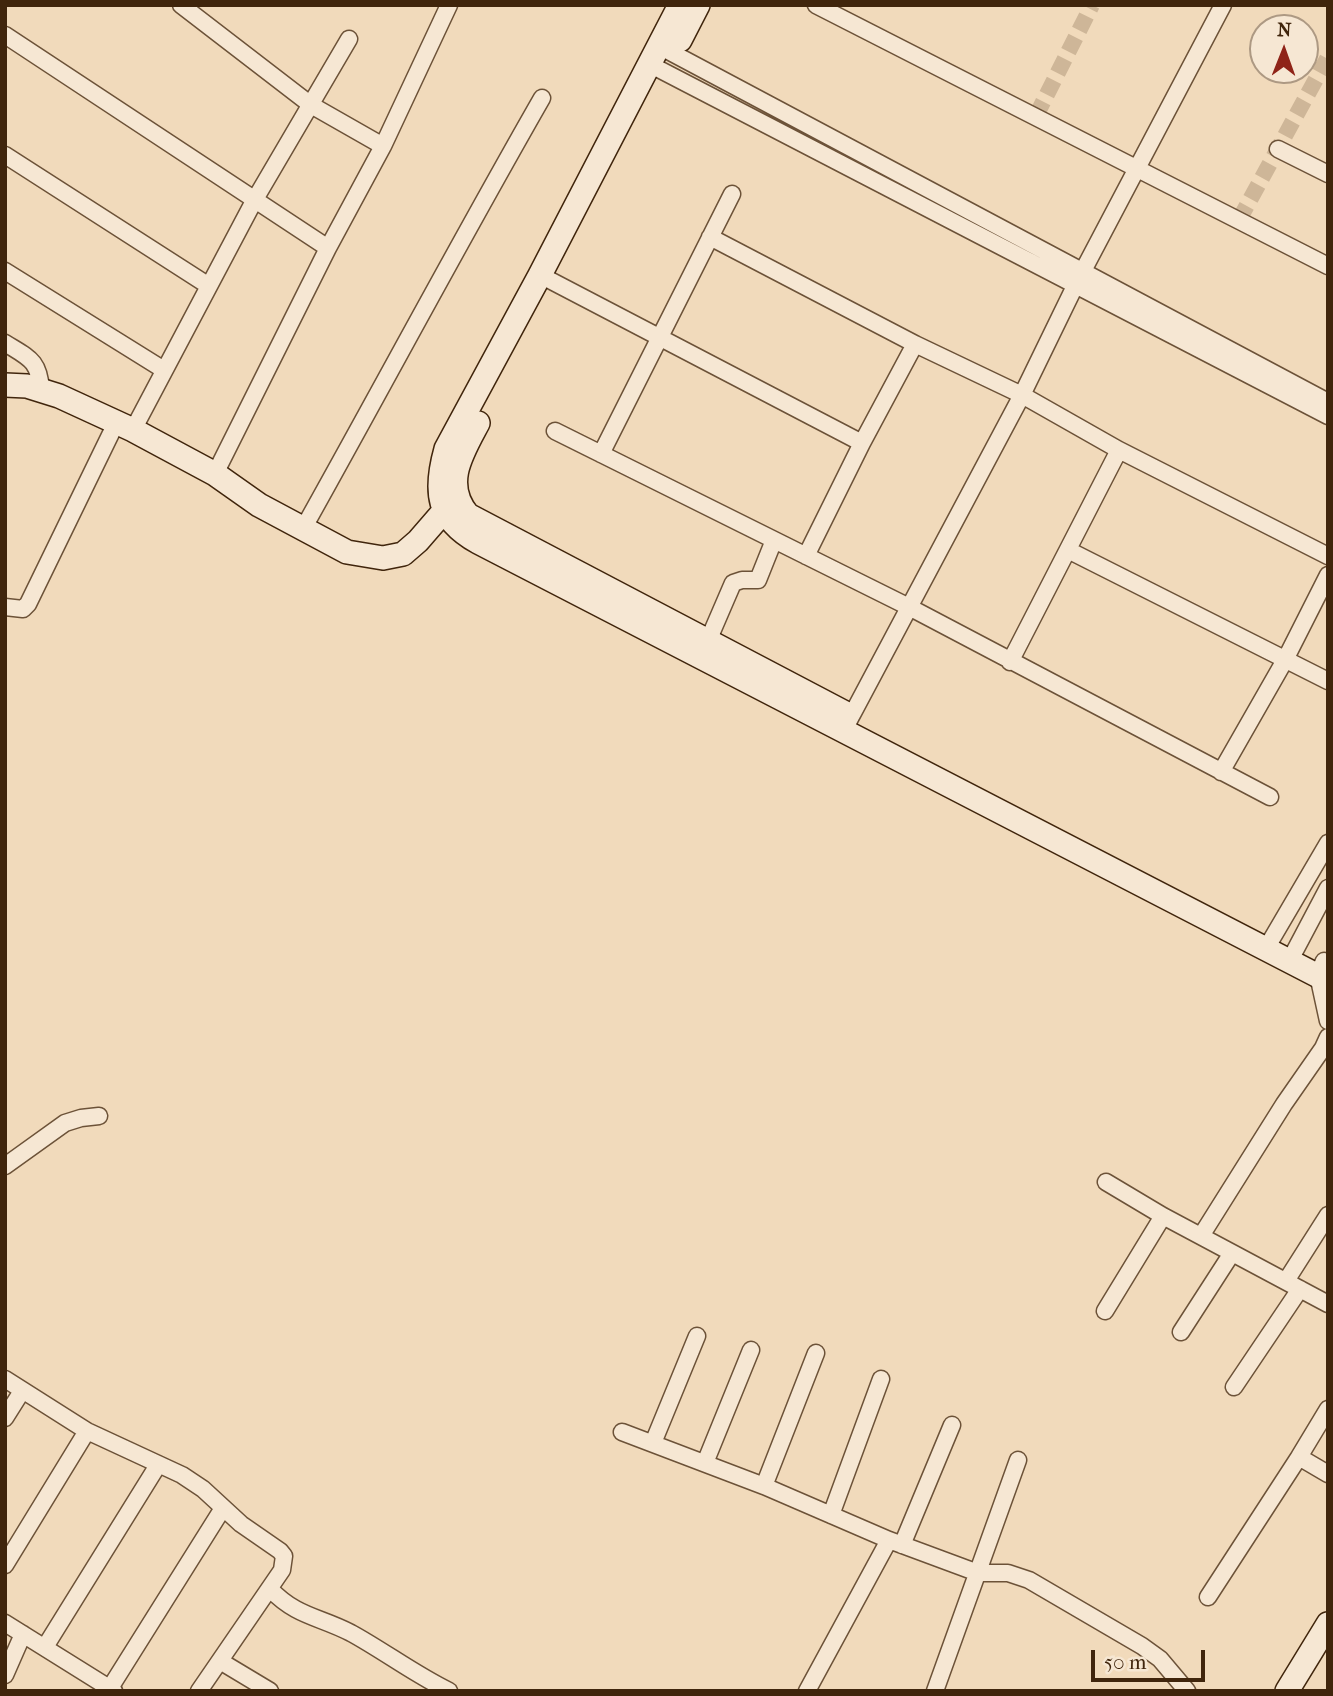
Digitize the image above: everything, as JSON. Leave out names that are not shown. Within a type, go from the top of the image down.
[{"type":"street","points":[[181,5],[311,105],[383,146]]},
{"type":"street","points":[[215,474],[328,248],[383,146],[449,5]]},
{"type":"street","points":[[661,58],[680,5]]},
{"type":"street","points":[[698,5],[661,58],[547,278],[461,455],[451,508],[453,525],[471,538],[848,723],[1271,940],[1324,970],[1328,1021]]},
{"type":"street","points":[[848,723],[1022,395],[1079,279],[1223,5]]},
{"type":"street","points":[[826,7],[1328,266]]},
{"type":"street","points":[[5,35],[328,248]]},
{"type":"street","points":[[5,607],[16,610],[23,609],[28,604],[124,427],[164,370],[254,201],[349,39]]},
{"type":"street","points":[[661,58],[816,131],[1328,416]]},
{"type":"street","points":[[303,529],[460,240],[542,98]]},
{"type":"street","points":[[1278,149],[1328,174]]},
{"type":"street","points":[[5,155],[209,286]]},
{"type":"street","points":[[601,454],[732,194]]},
{"type":"street","points":[[710,237],[915,344],[1022,395],[1119,450],[1328,556]]},
{"type":"street","points":[[5,271],[164,370]]},
{"type":"street","points":[[547,278],[862,443]]},
{"type":"street","points":[[1079,279],[1328,402]]},
{"type":"street","points":[[5,343],[37,366],[41,390]]},
{"type":"street","points":[[806,556],[915,344]]},
{"type":"street","points":[[5,385],[27,386],[59,396],[124,427],[215,474],[259,505],[347,552],[383,558],[403,554],[451,508]]},
{"type":"street","points":[[555,431],[909,607],[1269,797]]},
{"type":"street","points":[[1010,662],[1119,450]]},
{"type":"street","points":[[451,508],[708,641],[848,723]]},
{"type":"street","points":[[708,641],[733,583],[736,580],[758,580],[774,540]]},
{"type":"street","points":[[1068,550],[1328,681]]},
{"type":"street","points":[[1221,772],[1285,660],[1328,575]]},
{"type":"street","points":[[1271,940],[1328,843]]},
{"type":"street","points":[[1294,953],[1328,888]]},
{"type":"street","points":[[1201,1236],[1328,1037]]},
{"type":"street","points":[[5,1167],[65,1123],[99,1116]]},
{"type":"street","points":[[1106,1182],[1163,1216],[1328,1304]]},
{"type":"street","points":[[1234,1387],[1293,1285],[1328,1215]]},
{"type":"street","points":[[1105,1311],[1163,1216]]},
{"type":"street","points":[[1181,1332],[1232,1253]]},
{"type":"street","points":[[653,1443],[697,1336]]},
{"type":"street","points":[[705,1463],[751,1350]]},
{"type":"street","points":[[764,1486],[816,1353]]},
{"type":"street","points":[[5,1379],[87,1431],[183,1475],[284,1556],[282,1570],[199,1691]]},
{"type":"street","points":[[831,1515],[881,1380]]},
{"type":"street","points":[[5,1418],[22,1391]]},
{"type":"street","points":[[1208,1597],[1328,1409]]},
{"type":"street","points":[[807,1691],[896,1543],[953,1425]]},
{"type":"street","points":[[5,1565],[87,1431]]},
{"type":"street","points":[[622,1432],[764,1486],[896,1543],[978,1573],[1008,1573],[1029,1580],[1142,1646],[1160,1659],[1188,1691]]},
{"type":"street","points":[[1299,1457],[1328,1474]]},
{"type":"street","points":[[934,1691],[1018,1460]]},
{"type":"street","points":[[45,1647],[158,1465]]},
{"type":"street","points":[[5,1623],[45,1647],[89,1684],[112,1689],[223,1508]]},
{"type":"street","points":[[270,1589],[293,1610],[332,1623],[449,1691]]},
{"type":"street","points":[[1287,1691],[1328,1624]]},
{"type":"street","points":[[5,1675],[23,1634]]},
{"type":"street","points":[[220,1661],[270,1691]]},
{"type":"tunnel","points":[[1036,116],[1092,5]]},
{"type":"tunnel","points":[[1239,220],[1328,57]]}]
